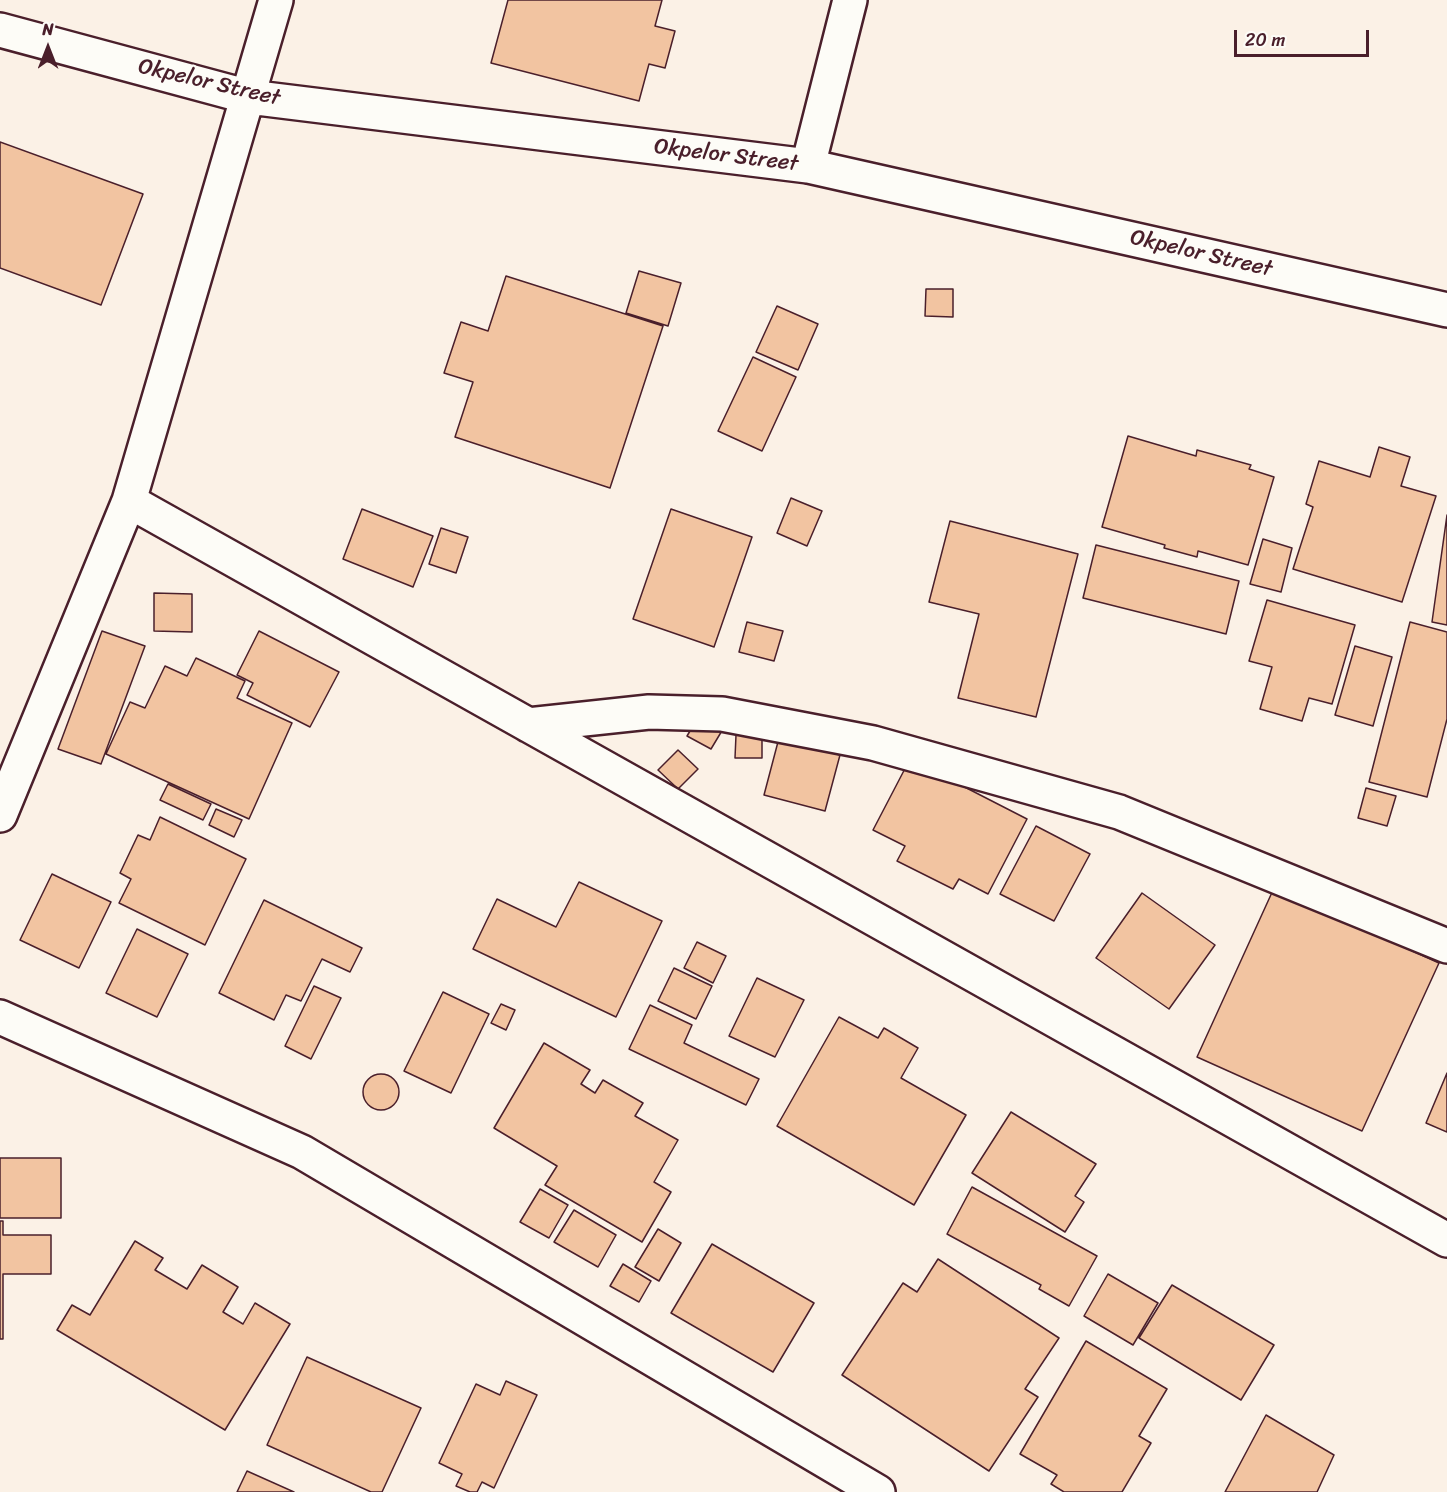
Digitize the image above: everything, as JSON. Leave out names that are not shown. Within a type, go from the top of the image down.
[{"type":"street","points":[[0,815],[129,501],[276,0]]},
{"type":"street","points":[[808,166],[850,0]]},
{"type":"street","name":"Okpelor Street","points":[[0,30],[249,97],[808,166],[1447,310]]},
{"type":"street","points":[[129,501],[1447,1240]]},
{"type":"street","points":[[528,725],[649,712],[722,714],[873,743],[1119,812],[1447,946]]},
{"type":"street","points":[[0,1017],[302,1152],[878,1492]]},
{"type":"building","points":[[508,0],[662,0],[655,26],[675,31],[665,68],[649,64],[639,101],[491,63]]},
{"type":"building","points":[[0,142],[143,194],[101,305],[0,268]]},
{"type":"building","points":[[639,271],[681,283],[668,326],[626,313]]},
{"type":"building","points":[[506,276],[663,326],[610,488],[455,437],[473,382],[444,373],[461,322],[488,331]]},
{"type":"building","points":[[926,289],[953,289],[953,317],[925,316]]},
{"type":"building","points":[[777,306],[818,324],[798,370],[756,352]]},
{"type":"building","points":[[753,357],[796,377],[762,451],[718,431]]},
{"type":"building","points":[[1128,436],[1196,456],[1197,450],[1251,465],[1249,469],[1274,477],[1248,565],[1198,551],[1197,557],[1164,548],[1165,545],[1102,527]]},
{"type":"building","points":[[1379,447],[1410,457],[1401,486],[1436,496],[1402,602],[1293,569],[1313,507],[1306,504],[1319,461],[1370,477]]},
{"type":"building","points":[[791,498],[822,511],[807,546],[777,533]]},
{"type":"building","points":[[362,509],[433,536],[413,587],[343,559]]},
{"type":"building","points":[[671,509],[752,537],[714,647],[633,619]]},
{"type":"building","points":[[1447,515],[1447,625],[1432,622]]},
{"type":"building","points":[[950,521],[1078,554],[1036,717],[958,698],[979,614],[929,602]]},
{"type":"building","points":[[441,528],[468,537],[456,573],[429,564]]},
{"type":"building","points":[[1263,539],[1292,548],[1281,592],[1250,584]]},
{"type":"building","points":[[1096,545],[1239,581],[1226,634],[1083,598]]},
{"type":"building","points":[[154,593],[192,594],[192,632],[154,631]]},
{"type":"building","points":[[1267,600],[1355,625],[1332,704],[1309,698],[1302,721],[1260,709],[1272,667],[1249,661]]},
{"type":"building","points":[[747,622],[783,631],[774,661],[739,652]]},
{"type":"building","points":[[1410,622],[1447,632],[1447,719],[1427,797],[1369,782]]},
{"type":"building","points":[[102,631],[145,646],[101,764],[58,749]]},
{"type":"building","points":[[259,631],[339,672],[310,727],[247,695],[253,683],[237,675]]},
{"type":"building","points":[[1355,646],[1392,657],[1373,726],[1335,715]]},
{"type":"building","points":[[196,658],[245,681],[237,698],[292,723],[249,819],[106,754],[130,702],[145,708],[165,666],[187,676]]},
{"type":"building","points":[[699,716],[723,729],[711,749],[687,736]]},
{"type":"building","points":[[736,735],[762,735],[762,758],[735,758]]},
{"type":"building","points":[[779,738],[840,755],[825,811],[764,795]]},
{"type":"building","points":[[678,750],[698,769],[678,789],[658,770]]},
{"type":"building","points":[[910,759],[1027,819],[988,894],[959,879],[953,889],[897,861],[905,846],[873,830]]},
{"type":"building","points":[[168,784],[211,804],[203,820],[160,800]]},
{"type":"building","points":[[1366,788],[1396,796],[1387,826],[1358,818]]},
{"type":"building","points":[[216,809],[242,820],[234,837],[209,825]]},
{"type":"building","points":[[160,817],[246,859],[205,945],[119,903],[131,879],[120,873],[138,835],[150,840]]},
{"type":"building","points":[[1036,826],[1090,854],[1054,921],[1000,894]]},
{"type":"building","points":[[52,874],[111,902],[79,968],[20,940]]},
{"type":"building","points":[[579,882],[662,921],[616,1017],[473,949],[497,899],[556,927]]},
{"type":"building","points":[[1274,888],[1439,963],[1362,1131],[1197,1057]]},
{"type":"building","points":[[1142,893],[1215,945],[1169,1009],[1096,958]]},
{"type":"building","points":[[264,900],[362,948],[350,972],[322,959],[301,1001],[286,995],[274,1020],[219,993]]},
{"type":"building","points":[[137,929],[188,954],[157,1017],[106,993]]},
{"type":"building","points":[[697,942],[726,956],[713,983],[684,968]]},
{"type":"building","points":[[674,968],[712,986],[696,1019],[658,1001]]},
{"type":"building","points":[[757,978],[804,1000],[775,1057],[729,1036]]},
{"type":"building","points":[[314,986],[341,998],[311,1059],[285,1046]]},
{"type":"building","points":[[443,992],[489,1014],[451,1093],[404,1071]]},
{"type":"building","points":[[501,1004],[515,1010],[506,1030],[491,1023]]},
{"type":"building","points":[[650,1005],[692,1025],[684,1043],[759,1079],[746,1105],[629,1049]]},
{"type":"building","points":[[839,1017],[878,1038],[884,1028],[918,1048],[901,1078],[966,1115],[914,1205],[777,1126]]},
{"type":"building","points":[[544,1043],[590,1070],[581,1084],[595,1093],[603,1080],[643,1103],[635,1116],[678,1140],[654,1182],[671,1192],[642,1242],[545,1185],[557,1166],[494,1128]]},
{"type":"building","points":[[1447,1073],[1447,1132],[1426,1123]]},
{"type":"building","points":[[381,1074],[394,1079],[399,1092],[394,1105],[381,1110],[368,1105],[363,1092],[368,1079]]},
{"type":"building","points":[[1011,1112],[1096,1164],[1075,1196],[1084,1202],[1065,1232],[972,1173]]},
{"type":"building","points":[[0,1158],[61,1158],[61,1218],[0,1218]]},
{"type":"building","points":[[972,1187],[1097,1256],[1069,1306],[1039,1289],[1041,1285],[947,1234]]},
{"type":"building","points":[[540,1189],[568,1205],[549,1238],[520,1222]]},
{"type":"building","points":[[574,1210],[616,1235],[598,1267],[554,1242]]},
{"type":"building","points":[[0,1221],[3,1221],[3,1235],[51,1235],[51,1274],[3,1274],[3,1339],[0,1339]]},
{"type":"building","points":[[658,1229],[681,1243],[659,1281],[635,1267]]},
{"type":"building","points":[[135,1241],[163,1258],[155,1270],[187,1289],[202,1265],[238,1287],[223,1312],[243,1324],[255,1303],[290,1324],[225,1430],[57,1330],[72,1305],[90,1315]]},
{"type":"building","points":[[712,1244],[814,1303],[773,1372],[671,1313]]},
{"type":"building","points":[[938,1259],[1059,1338],[1025,1389],[1038,1397],[989,1471],[842,1375],[903,1283],[917,1292]]},
{"type":"building","points":[[623,1264],[651,1281],[639,1302],[610,1286]]},
{"type":"building","points":[[1108,1274],[1158,1303],[1133,1345],[1084,1316]]},
{"type":"building","points":[[1172,1285],[1274,1345],[1241,1400],[1139,1338]]},
{"type":"building","points":[[1086,1341],[1167,1389],[1139,1436],[1151,1443],[1122,1492],[1064,1492],[1051,1484],[1057,1475],[1020,1454]]},
{"type":"building","points":[[307,1357],[421,1408],[382,1492],[371,1492],[267,1445]]},
{"type":"building","points":[[506,1381],[537,1395],[494,1488],[482,1482],[477,1492],[470,1492],[456,1486],[462,1474],[439,1463],[476,1384],[500,1395]]},
{"type":"building","points":[[1266,1415],[1334,1455],[1317,1492],[1225,1492]]},
{"type":"building","points":[[247,1471],[294,1492],[237,1492]]}]
